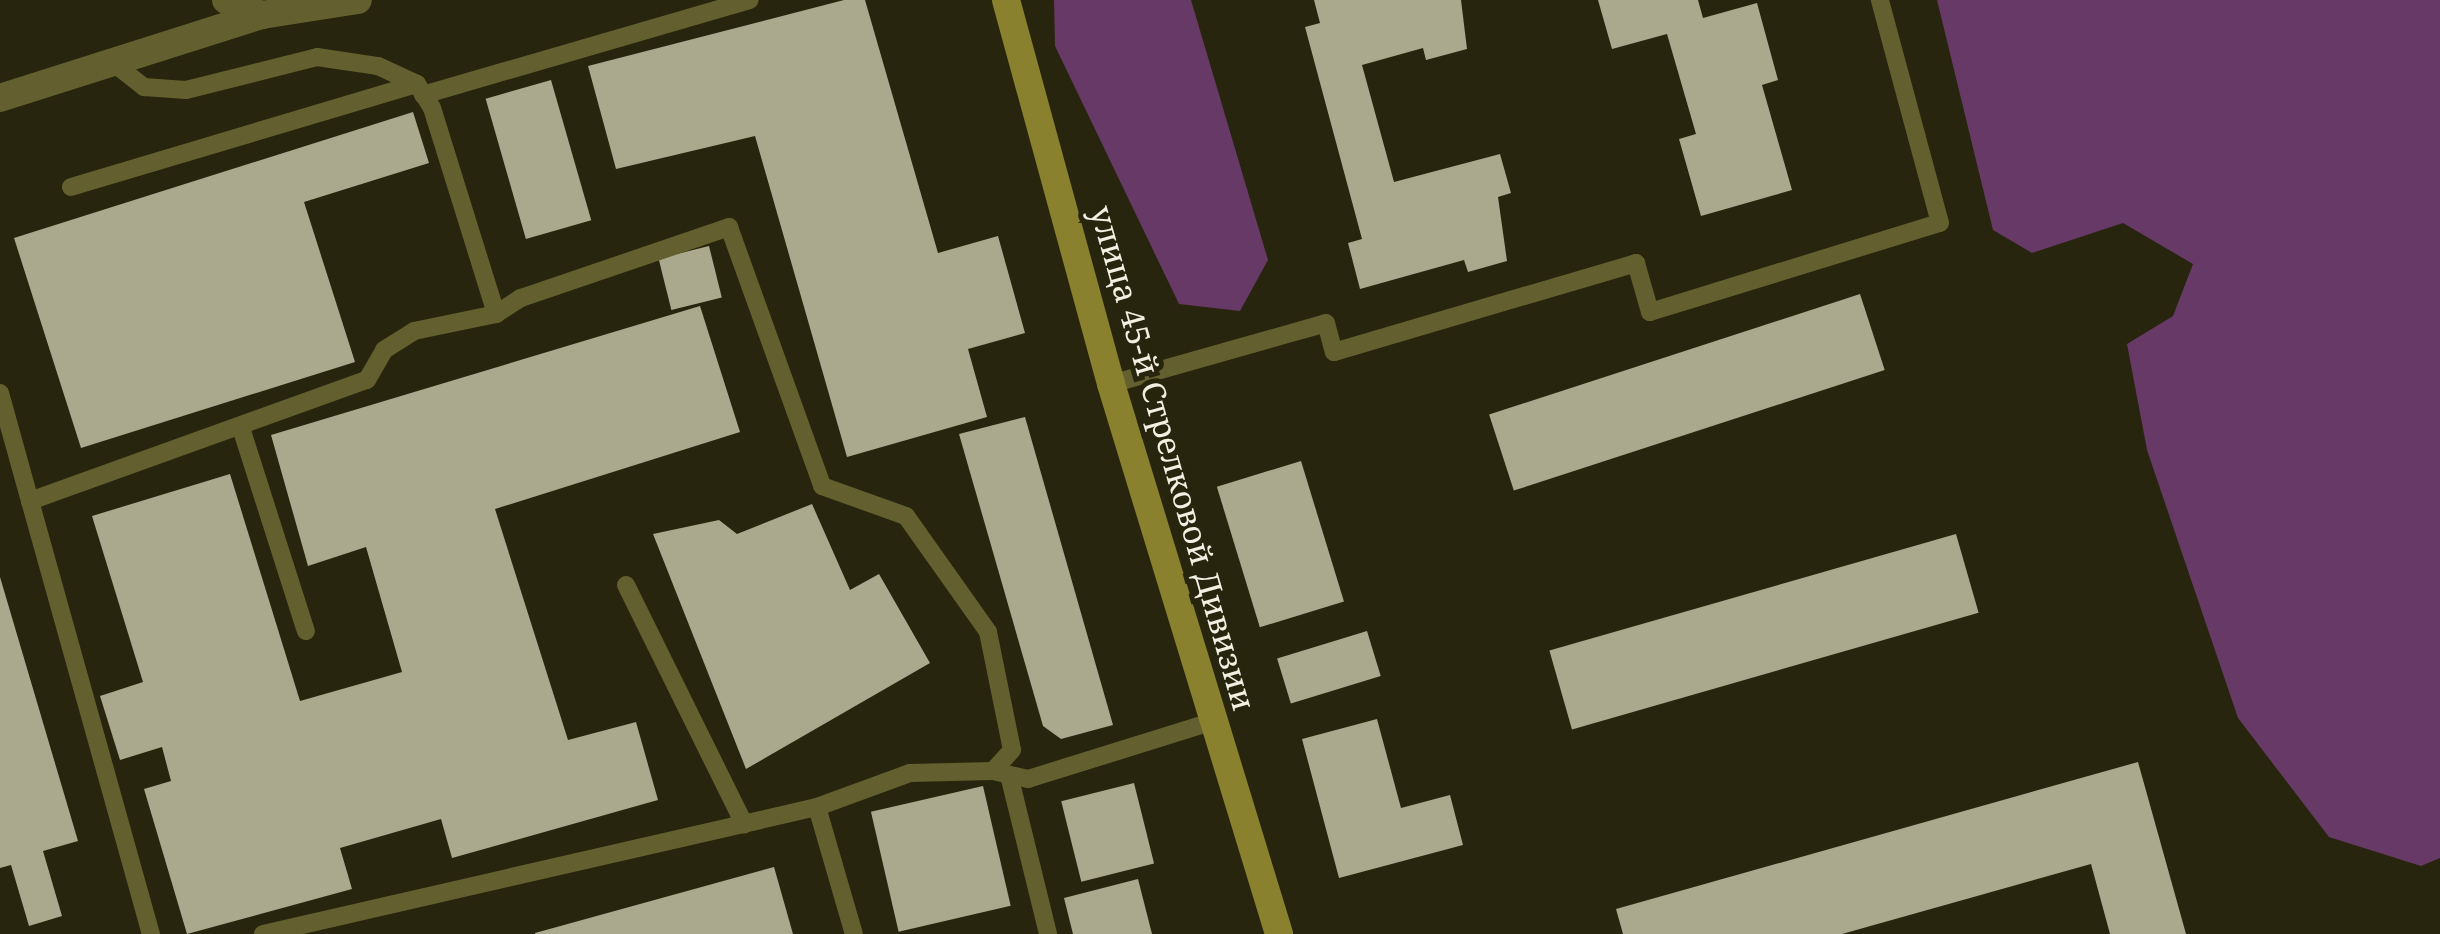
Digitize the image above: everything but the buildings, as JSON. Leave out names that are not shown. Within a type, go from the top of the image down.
[{"type":"main road","name":"улица 45-й Стрелковой Дивизии","points":[[1006,0],[1111,384],[1279,934]]},
{"type":"street","points":[[226,0],[262,15]]},
{"type":"street","points":[[0,98],[262,15],[358,0]]},
{"type":"lane","points":[[72,186],[749,0]]},
{"type":"lane","points":[[1111,384],[1326,322],[1334,352],[1636,263],[1650,312],[1940,223],[1880,0]]},
{"type":"lane","points":[[112,62],[144,86],[186,90],[317,57],[378,66],[420,90],[496,314]]},
{"type":"lane","points":[[30,501],[242,431],[367,380],[384,350],[414,331],[496,314],[521,298],[729,226],[822,486],[906,516],[988,632],[1012,750],[1001,773],[1048,934]]},
{"type":"lane","points":[[0,393],[151,934]]},
{"type":"lane","points":[[242,431],[306,631]]},
{"type":"lane","points":[[626,585],[744,824]]},
{"type":"lane","points":[[263,934],[817,807],[910,773],[1001,773],[1028,779],[1214,721]]},
{"type":"lane","points":[[817,807],[854,934]]},
{"type":"shaded area","points":[[1054,0],[1191,0],[1268,260],[1240,311],[1179,304],[1055,46]]},
{"type":"shaded area","points":[[1937,0],[2440,0],[2440,858],[2421,866],[2329,837],[2238,718],[2147,450],[2127,344],[2173,316],[2193,264],[2123,223],[2032,253],[1993,230]]}]
